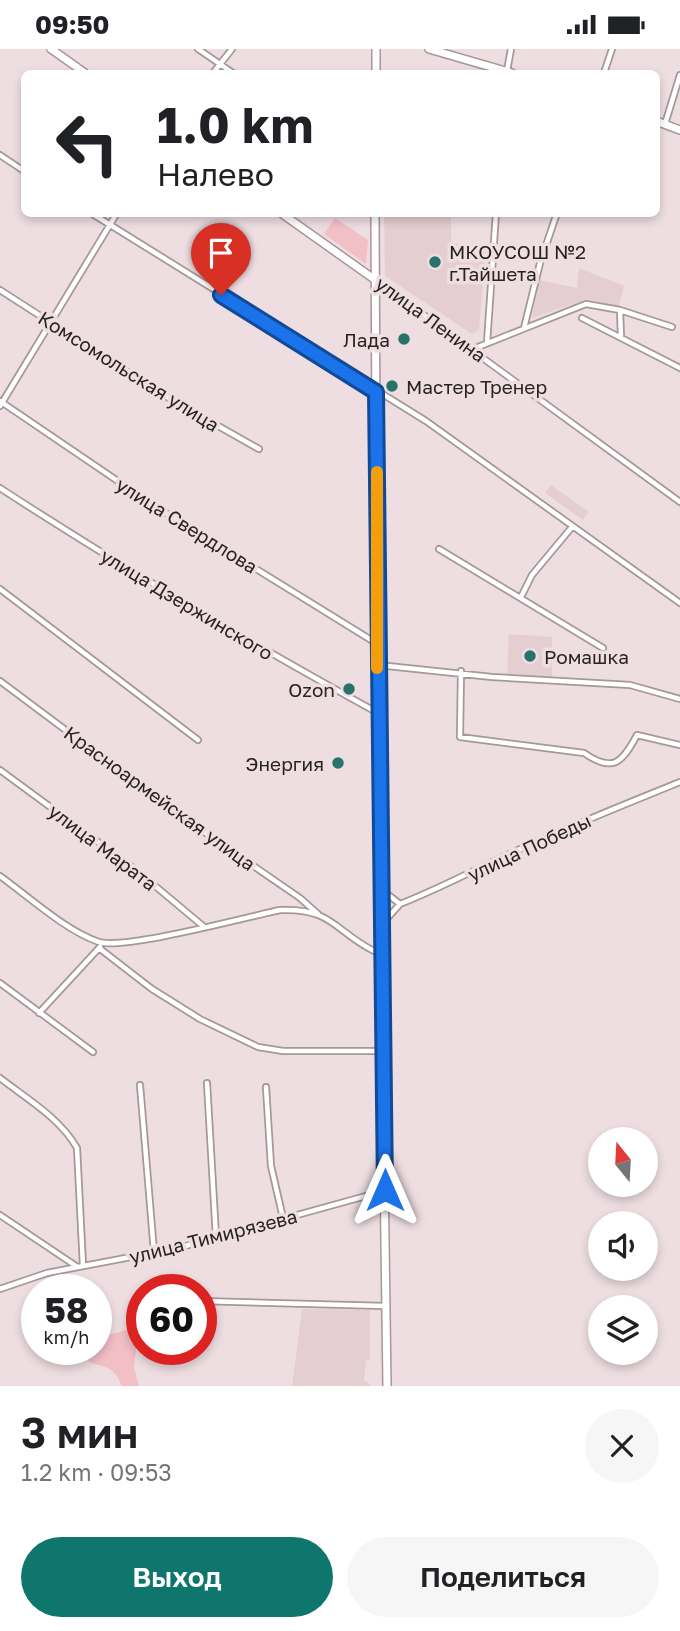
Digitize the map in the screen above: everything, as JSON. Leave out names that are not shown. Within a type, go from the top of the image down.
[{"type":"main road","points":[[51,49],[81,70]]},
{"type":"main road","points":[[376,49],[376,70]]},
{"type":"main road","points":[[429,49],[499,70]]},
{"type":"main road","points":[[660,123],[680,130]]},
{"type":"main road","name":"улица Ленина","points":[[287,217],[374,279]]},
{"type":"main road","points":[[375,217],[377,664],[383,923],[387,1386]]},
{"type":"street","points":[[198,49],[229,70]]},
{"type":"street","points":[[215,70],[232,49]]},
{"type":"street","points":[[506,70],[511,49]]},
{"type":"street","points":[[605,70],[612,49]]},
{"type":"street","points":[[660,123],[680,75]]},
{"type":"street","points":[[0,155],[21,169]]},
{"type":"street","points":[[97,217],[426,421],[680,603]]},
{"type":"street","points":[[1,404],[115,217]]},
{"type":"street","points":[[487,343],[496,217]]},
{"type":"street","points":[[524,329],[540,263],[556,217]]},
{"type":"street","name":"улица Ленина","points":[[374,279],[680,502]]},
{"type":"street","name":"Комсомольская улица","points":[[0,291],[162,394],[259,449]]},
{"type":"street","points":[[473,349],[586,304],[620,310],[672,327]]},
{"type":"street","points":[[620,310],[621,337]]},
{"type":"street","points":[[582,318],[680,368]]},
{"type":"street","name":"улица Свердлова","points":[[1,404],[156,507],[377,643]]},
{"type":"street","name":"улица Дзержинского","points":[[0,488],[103,555],[228,630],[379,713]]},
{"type":"street","points":[[521,597],[532,575],[572,527]]},
{"type":"street","points":[[439,549],[604,648]]},
{"type":"street","points":[[0,589],[198,740]]},
{"type":"street","points":[[377,664],[461,671],[492,677],[630,685],[680,699]]},
{"type":"street","points":[[461,671],[460,737],[584,753],[597,762],[613,764],[623,760],[637,735],[680,745]]},
{"type":"street","name":"Красноармейская улица","points":[[0,681],[178,814],[300,898],[318,915]]},
{"type":"street","name":"улица Марата","points":[[0,770],[136,870],[204,927]]},
{"type":"street","name":"улица Победы","points":[[400,904],[447,886],[489,863],[680,782]]},
{"type":"street","points":[[0,876],[101,946],[152,989],[200,1019],[258,1047],[283,1051],[384,1051]]},
{"type":"street","points":[[382,890],[400,904],[383,923]]},
{"type":"street","points":[[39,1013],[101,946],[280,910],[318,915],[336,922],[367,948],[374,951],[383,949]]},
{"type":"street","points":[[0,983],[93,1052]]},
{"type":"street","points":[[0,1078],[51,1117],[70,1135],[77,1148],[83,1266]]},
{"type":"street","points":[[207,1083],[216,1237]]},
{"type":"street","points":[[140,1085],[154,1252]]},
{"type":"street","points":[[266,1087],[271,1166],[283,1218]]},
{"type":"street","name":"улица Тимирязева","points":[[0,1289],[76,1267],[216,1237],[385,1190]]},
{"type":"street","points":[[0,1215],[76,1267]]},
{"type":"street","points":[[217,1301],[385,1305]]},
{"type":"shaded area","name":"МКОУСОШ №2 г.Тайшета","points":[[384,217],[451,217],[451,243],[486,248],[479,330],[472,334],[385,276]]},
{"type":"shaded area","points":[[335,218],[368,240],[366,264],[324,234]]},
{"type":"shaded area","points":[[579,268],[624,286],[619,307],[587,299],[532,318],[539,280],[577,288]]},
{"type":"shaded area","points":[[551,485],[589,512],[583,520],[545,493]]},
{"type":"shaded area","name":"Ромашка","points":[[509,634],[552,637],[552,677],[507,675]]},
{"type":"shaded area","points":[[302,1309],[370,1310],[370,1360],[366,1360],[364,1380],[371,1386],[292,1386]]},
{"type":"shaded area","points":[[126,1330],[126,1365],[134,1365],[139,1386],[122,1386],[113,1371],[99,1365],[112,1365],[112,1334]]},
{"type":"slow traffic","points":[[377,472],[377,668]]},
{"type":"place","name":"МКОУСОШ №2 г.Тайшета","points":[[435,262]]},
{"type":"place","name":"Лада","points":[[404,339]]},
{"type":"place","name":"Мастер Тренер","points":[[392,386]]},
{"type":"place","name":"Ромашка","points":[[530,656]]},
{"type":"place","name":"Ozon","points":[[349,689]]},
{"type":"place","name":"Энергия","points":[[338,763]]},
{"type":"route","points":[[221,295],[376,392],[385,1190]]}]
